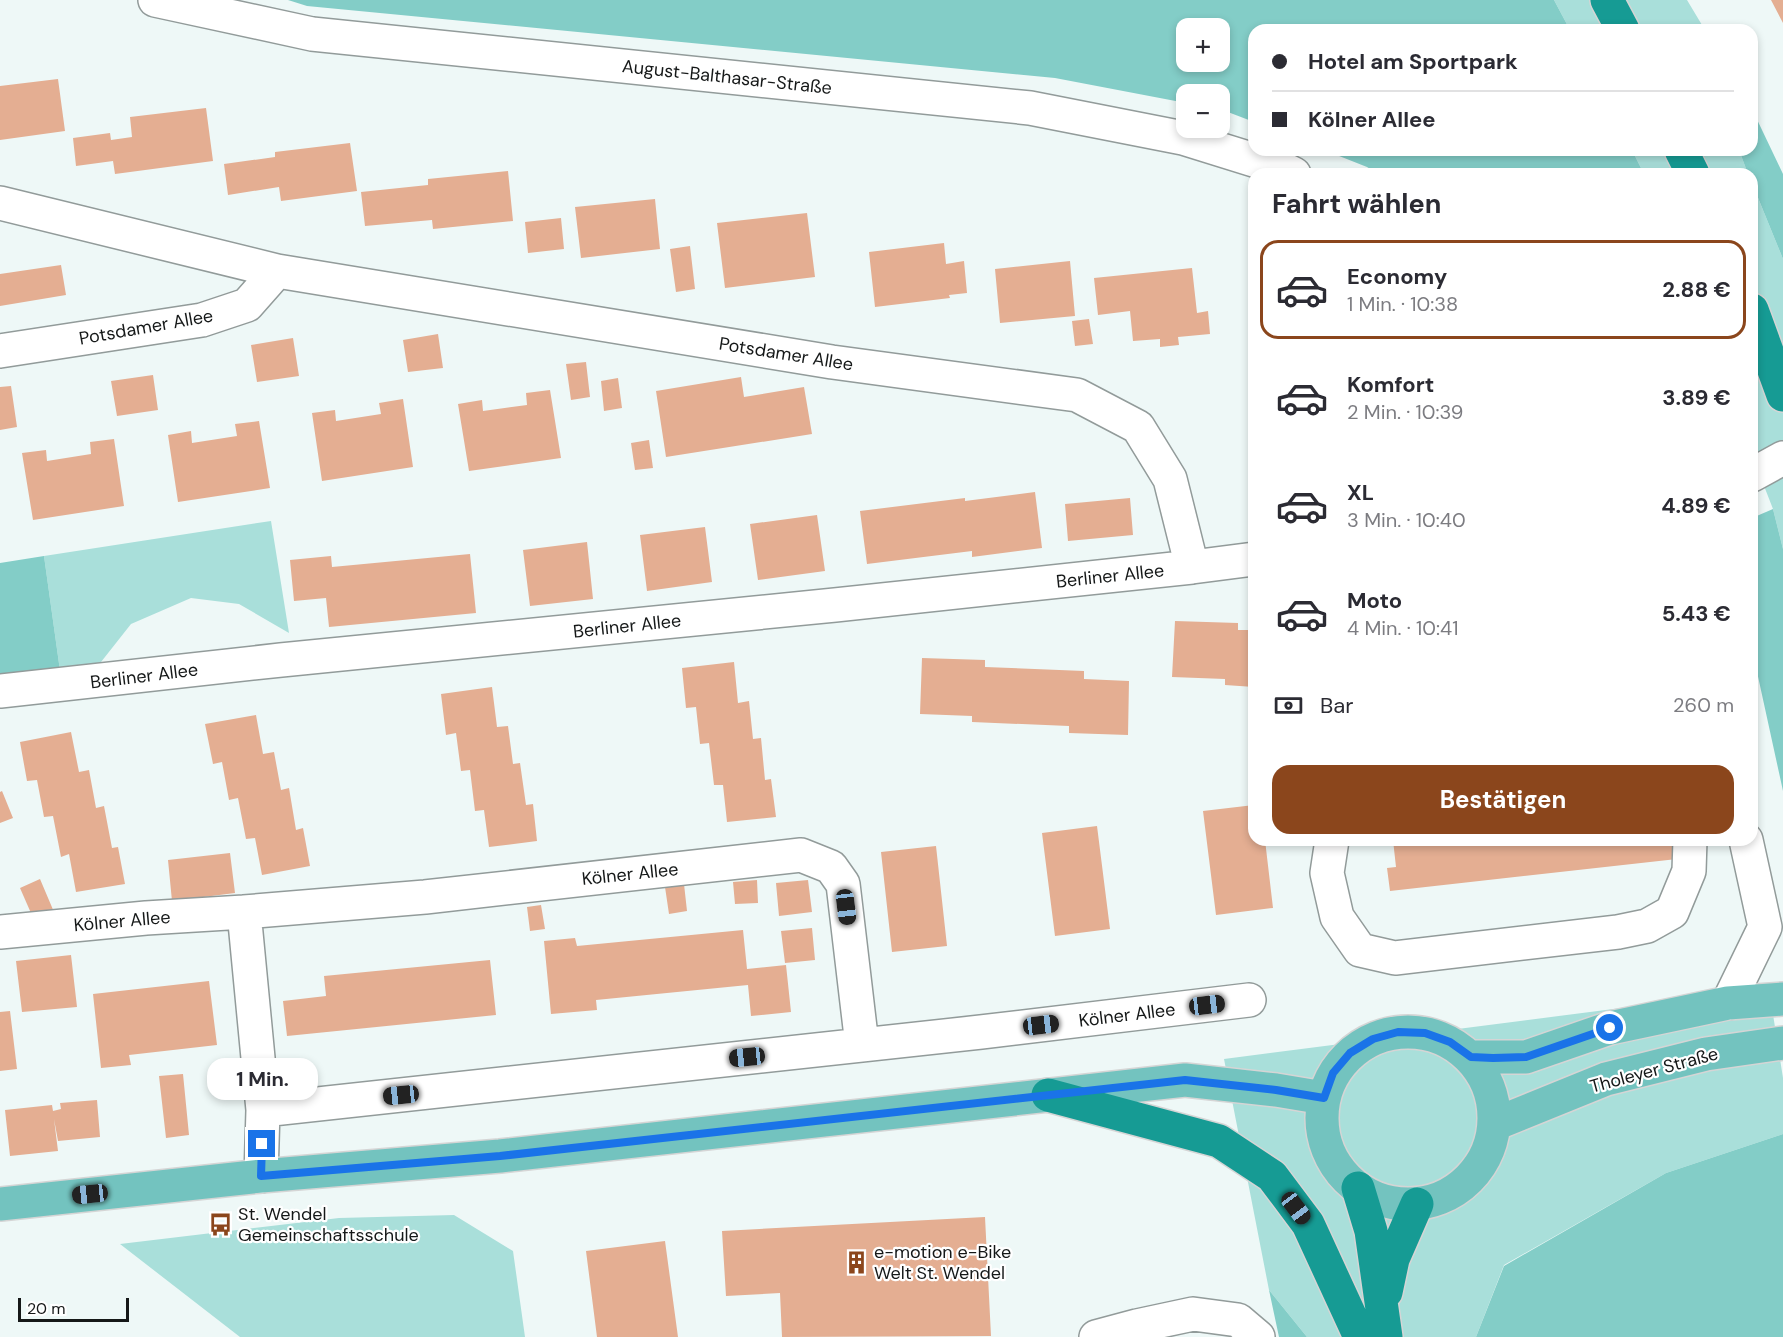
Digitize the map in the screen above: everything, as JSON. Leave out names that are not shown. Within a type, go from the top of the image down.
[{"type":"highway","points":[[1607,0],[1620,24]]},
{"type":"highway","points":[[1758,326],[1783,395]]},
{"type":"highway","points":[[1048,1095],[1219,1142],[1272,1176],[1308,1224],[1360,1337]]},
{"type":"highway","points":[[1358,1188],[1371,1231],[1384,1321]]},
{"type":"highway","points":[[1384,1321],[1394,1259],[1417,1204]]},
{"type":"main road","points":[[1471,1057],[1526,1057],[1610,1028],[1728,1003],[1783,999]]},
{"type":"main road","points":[[1398,1032],[1425,1033],[1450,1042],[1471,1057],[1490,1088],[1495,1124],[1488,1153],[1471,1178],[1446,1196],[1417,1204],[1386,1201],[1358,1188],[1339,1171],[1327,1148],[1322,1123],[1324,1098],[1333,1073],[1350,1053],[1373,1039],[1398,1032]]},
{"type":"main road","name":"Tholeyer Straße","points":[[1495,1124],[1606,1080],[1706,1054],[1783,1044]]},
{"type":"main road","points":[[0,1204],[261,1176],[500,1156],[1185,1080],[1324,1098]]},
{"type":"street","name":"August-Balthasar-Straße","points":[[155,0],[312,34],[1030,108],[1183,138],[1280,168]]},
{"type":"street","name":"Potsdamer Allee","points":[[0,203],[278,272],[832,362],[1077,395],[1138,427],[1170,478],[1192,567]]},
{"type":"street","name":"Potsdamer Allee","points":[[0,351],[202,320],[247,305],[278,272]]},
{"type":"street","points":[[1758,471],[1783,458]]},
{"type":"street","name":"Berliner Allee","points":[[0,692],[281,660],[835,605],[1248,560]]},
{"type":"street","points":[[1331,846],[1327,873],[1337,917],[1360,950],[1395,958],[1618,932],[1647,926],[1672,912],[1689,871],[1690,846]]},
{"type":"street","points":[[1728,1003],[1774,933],[1748,846]]},
{"type":"street","name":"Kölner Allee","points":[[0,932],[146,918],[426,897],[801,855],[831,867],[843,884],[862,1045]]},
{"type":"street","points":[[244,912],[263,1110],[261,1176]]},
{"type":"street","name":"Kölner Allee","points":[[263,1110],[981,1032],[1249,1000]]},
{"type":"street","points":[[1096,1337],[1193,1314],[1238,1320],[1258,1337]]},
{"type":"shaded area","points":[[288,0],[1554,0],[1567,24],[1248,24],[1248,120],[1230,113],[1230,84],[1176,84],[1176,101],[1055,78],[307,6]]},
{"type":"shaded area","points":[[1554,0],[1687,0],[1701,24],[1567,24]]},
{"type":"shaded area","points":[[1758,122],[1783,174],[1783,259],[1758,198],[1758,168],[1746,168],[1741,156],[1758,156]]},
{"type":"shaded area","points":[[1339,156],[1635,156],[1641,168],[1369,168]]},
{"type":"shaded area","points":[[1635,156],[1741,156],[1746,168],[1641,168]]},
{"type":"shaded area","points":[[1758,198],[1783,259],[1783,549],[1773,509],[1758,470]]},
{"type":"shaded area","points":[[1773,509],[1783,549],[1783,791],[1758,676],[1758,515]]},
{"type":"shaded area","points":[[271,521],[289,633],[239,604],[191,598],[131,624],[101,662],[62,685],[44,556]]},
{"type":"shaded area","points":[[44,556],[62,685],[0,691],[0,563]]},
{"type":"shaded area","points":[[1769,989],[1783,1078],[1783,1134],[1666,1173],[1504,1265],[1476,1337],[1307,1337],[1269,1290],[1224,1059]]},
{"type":"shaded area","points":[[1783,1134],[1783,1337],[1476,1337],[1504,1266],[1666,1173]]},
{"type":"shaded area","points":[[454,1215],[513,1251],[525,1337],[240,1337],[120,1244],[339,1218]]},
{"type":"shaded area","points":[[1269,1290],[1307,1337],[1279,1337]]},
{"type":"building","points":[[1771,0],[1783,0],[1783,23]]},
{"type":"building","points":[[58,79],[65,131],[0,140],[0,86]]},
{"type":"building","points":[[206,108],[213,161],[115,174],[113,161],[76,166],[73,138],[110,133],[111,140],[132,137],[130,117]]},
{"type":"building","points":[[350,143],[357,191],[281,201],[279,187],[228,195],[224,164],[275,157],[275,152]]},
{"type":"building","points":[[508,171],[513,221],[433,229],[432,220],[365,226],[361,192],[428,185],[428,179]]},
{"type":"building","points":[[655,199],[660,249],[581,258],[575,207]]},
{"type":"building","points":[[807,213],[815,277],[725,288],[717,223]]},
{"type":"building","points":[[561,218],[564,249],[528,253],[525,222]]},
{"type":"building","points":[[944,243],[946,264],[964,261],[967,293],[949,295],[950,298],[875,307],[869,252]]},
{"type":"building","points":[[690,246],[695,289],[676,292],[670,249]]},
{"type":"building","points":[[1070,261],[1075,316],[1000,323],[995,269]]},
{"type":"building","points":[[61,265],[66,295],[0,306],[0,274]]},
{"type":"building","points":[[1192,268],[1197,313],[1208,311],[1210,334],[1178,337],[1179,345],[1160,347],[1160,339],[1133,341],[1130,311],[1098,315],[1094,278]]},
{"type":"building","points":[[1089,319],[1093,344],[1075,346],[1072,321]]},
{"type":"building","points":[[438,334],[443,368],[408,372],[403,340]]},
{"type":"building","points":[[293,338],[299,376],[257,382],[251,345]]},
{"type":"building","points":[[586,362],[590,397],[571,400],[566,364]]},
{"type":"building","points":[[153,375],[158,410],[117,416],[111,381]]},
{"type":"building","points":[[741,377],[744,397],[804,387],[812,434],[666,457],[656,391]]},
{"type":"building","points":[[618,378],[622,408],[604,411],[601,381]]},
{"type":"building","points":[[11,386],[17,427],[0,430],[0,387]]},
{"type":"building","points":[[550,390],[561,458],[469,471],[458,404],[482,400],[483,411],[527,405],[526,393]]},
{"type":"building","points":[[403,399],[413,467],[322,481],[312,413],[335,410],[336,421],[381,414],[379,403]]},
{"type":"building","points":[[259,421],[270,488],[178,502],[168,435],[191,431],[192,443],[237,436],[235,424]]},
{"type":"building","points":[[114,439],[124,506],[33,520],[22,453],[46,450],[47,461],[91,454],[90,442]]},
{"type":"building","points":[[649,440],[653,468],[635,470],[631,443]]},
{"type":"building","points":[[1035,492],[1042,548],[972,557],[972,551],[867,564],[860,511]]},
{"type":"building","points":[[1130,498],[1133,535],[1068,541],[1065,504]]},
{"type":"building","points":[[817,515],[825,571],[758,580],[750,524]]},
{"type":"building","points":[[705,527],[712,582],[647,591],[640,535]]},
{"type":"building","points":[[587,542],[593,599],[530,606],[523,550]]},
{"type":"building","points":[[470,554],[476,613],[329,627],[326,598],[294,601],[290,560],[331,556],[332,567]]},
{"type":"building","points":[[1175,621],[1238,623],[1238,630],[1248,630],[1248,687],[1225,685],[1225,679],[1172,677]]},
{"type":"building","points":[[922,658],[985,660],[985,667],[1084,671],[1084,679],[1129,681],[1128,735],[1069,733],[1069,726],[972,722],[972,716],[920,714]]},
{"type":"building","points":[[734,662],[738,703],[749,701],[753,739],[761,738],[765,780],[771,779],[776,817],[727,822],[723,785],[714,785],[709,743],[700,744],[696,707],[686,708],[682,668]]},
{"type":"building","points":[[492,687],[497,727],[508,726],[513,764],[520,763],[526,805],[533,804],[537,841],[489,847],[484,810],[475,811],[470,770],[461,771],[456,733],[446,735],[441,694]]},
{"type":"building","points":[[256,715],[263,754],[274,752],[281,790],[289,788],[296,830],[303,828],[310,866],[262,875],[255,838],[246,839],[238,798],[229,800],[222,762],[213,764],[205,724]]},
{"type":"building","points":[[71,732],[79,772],[89,770],[96,808],[104,806],[112,848],[118,847],[125,884],[76,892],[69,854],[61,857],[53,816],[44,817],[37,780],[27,781],[20,742]]},
{"type":"building","points":[[2,791],[13,818],[0,823],[0,792]]},
{"type":"building","points":[[1248,806],[1248,846],[1266,846],[1273,908],[1216,915],[1203,811]]},
{"type":"building","points":[[1097,826],[1110,929],[1055,936],[1042,833]]},
{"type":"building","points":[[936,846],[947,946],[892,952],[881,852]]},
{"type":"building","points":[[1394,846],[1676,846],[1677,859],[1390,891],[1387,868],[1396,867]]},
{"type":"building","points":[[230,853],[235,893],[172,901],[168,860]]},
{"type":"building","points":[[40,879],[54,912],[34,920],[20,888]]},
{"type":"building","points":[[757,880],[758,903],[735,904],[733,882]]},
{"type":"building","points":[[808,880],[812,912],[779,916],[776,883]]},
{"type":"building","points":[[684,884],[687,911],[669,914],[665,887]]},
{"type":"building","points":[[541,905],[545,929],[530,931],[527,907]]},
{"type":"building","points":[[812,928],[815,960],[785,963],[781,931]]},
{"type":"building","points":[[743,930],[747,969],[786,965],[791,1012],[751,1016],[748,985],[596,1000],[597,1010],[551,1014],[544,941],[575,938],[577,946]]},
{"type":"building","points":[[71,955],[77,1007],[22,1012],[16,961]]},
{"type":"building","points":[[490,960],[496,1015],[287,1036],[283,1001],[326,996],[324,976]]},
{"type":"building","points":[[209,981],[217,1045],[129,1055],[131,1065],[101,1068],[93,994]]},
{"type":"building","points":[[10,1011],[17,1069],[0,1071],[0,1012]]},
{"type":"building","points":[[183,1074],[189,1135],[166,1138],[159,1076]]},
{"type":"building","points":[[97,1100],[100,1137],[58,1141],[54,1119],[58,1151],[10,1156],[5,1110],[52,1105],[53,1111],[61,1109],[60,1103]]},
{"type":"building","name":"e-motion e-Bike Welt St. Wendel","points":[[985,1217],[991,1336],[782,1337],[780,1293],[726,1296],[722,1231]]},
{"type":"building","points":[[665,1241],[678,1337],[597,1337],[586,1251]]},
{"type":"place","name":"St. Wendel Gemeinschaftsschule","points":[[220,1224]]},
{"type":"place","name":"e-motion e-Bike Welt St. Wendel","points":[[856,1262]]},
{"type":"route","points":[[262,1144],[261,1176],[500,1156],[1185,1080],[1324,1098],[1333,1073],[1350,1053],[1373,1039],[1398,1032],[1425,1033],[1450,1042],[1471,1057],[1493,1058],[1526,1057],[1610,1028]]}]
